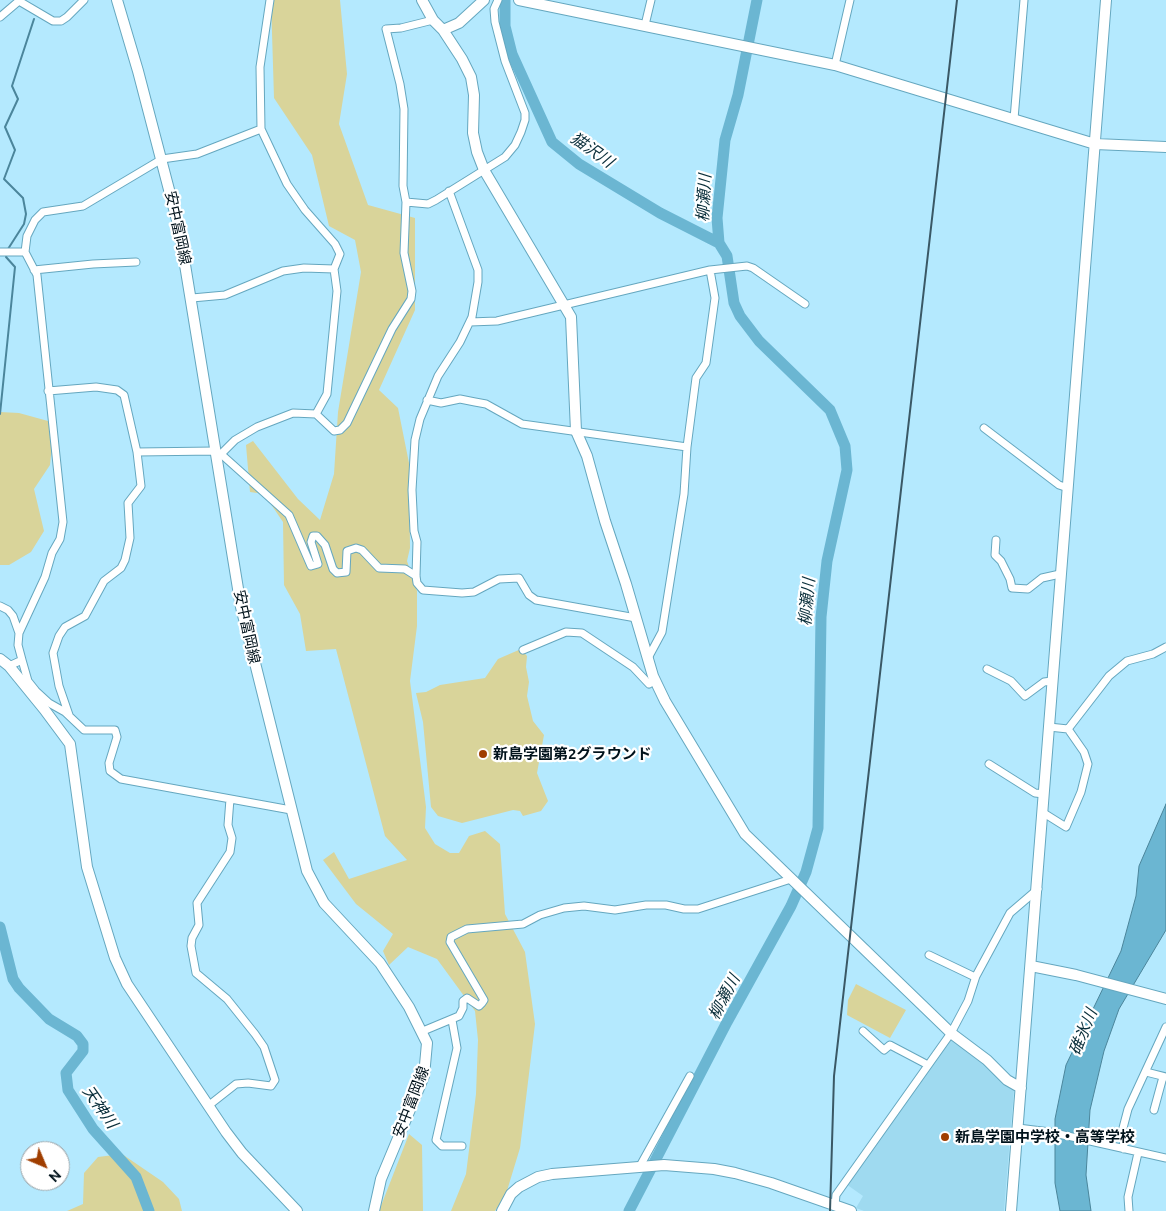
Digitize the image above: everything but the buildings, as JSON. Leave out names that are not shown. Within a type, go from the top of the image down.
[{"type":"street","points":[[0,17],[19,0],[53,22],[67,17],[84,0]]},
{"type":"street","name":"安中富岡線","points":[[117,0],[162,159],[179,228],[218,452],[241,607],[307,871],[318,894],[380,963],[423,1031],[428,1054],[424,1076],[381,1179],[374,1211]]},
{"type":"street","points":[[270,0],[260,67],[261,129],[287,184],[305,210],[335,244],[340,254],[334,270],[338,292],[327,394],[316,414]]},
{"type":"street","points":[[422,0],[433,20],[444,30],[471,77],[474,95],[473,133],[477,152],[484,170],[571,317],[576,431],[587,456],[605,522],[655,680],[665,701],[745,834],[951,1033],[987,1060],[1007,1080],[1021,1088]]},
{"type":"street","points":[[444,30],[459,23],[484,0]]},
{"type":"street","points":[[406,202],[428,204],[511,151],[525,120],[521,100],[505,61],[495,22],[494,9],[498,0]]},
{"type":"street","points":[[519,0],[645,24],[835,65],[1095,144],[1166,147]]},
{"type":"street","points":[[645,24],[651,0]]},
{"type":"street","points":[[835,65],[850,0]]},
{"type":"street","points":[[1014,119],[1024,0]]},
{"type":"street","points":[[1011,1211],[1038,889],[1060,574],[1106,0]]},
{"type":"street","points":[[137,452],[218,452],[257,427],[293,413],[316,414],[334,431],[340,430],[347,423],[392,329],[410,299],[412,291],[404,252],[406,202],[403,186],[404,109],[400,84],[386,28],[401,28],[433,20]]},
{"type":"street","points":[[261,129],[197,154],[162,159],[83,206],[43,212],[27,236],[25,252],[37,275],[63,522],[60,539],[52,553],[45,577],[19,633],[18,645],[28,681],[49,703],[65,712],[84,730],[115,730],[117,737],[109,763],[110,771],[121,779],[291,810]]},
{"type":"street","points":[[449,191],[478,270],[478,282],[470,322],[438,376],[420,419],[413,461],[417,583],[423,590],[462,593],[474,592],[499,580],[519,578],[530,595],[536,600],[636,618]]},
{"type":"street","points":[[0,252],[25,252]]},
{"type":"street","points":[[34,270],[136,262]]},
{"type":"street","points":[[192,298],[226,295],[283,271],[304,268],[334,270]]},
{"type":"street","points":[[470,322],[497,321],[714,270],[736,268],[753,268],[805,304]]},
{"type":"street","points":[[648,658],[662,632],[684,494],[687,447],[696,378],[706,363],[715,298],[714,270]]},
{"type":"street","points":[[48,391],[96,387],[117,390],[124,395],[137,452],[140,486],[128,503],[130,538],[126,560],[121,568],[104,581],[84,616],[65,627],[59,636],[53,654],[59,686],[70,718]]},
{"type":"street","points":[[427,400],[441,403],[460,399],[486,404],[522,424],[687,447]]},
{"type":"street","points":[[984,428],[1060,485],[1068,488]]},
{"type":"street","points":[[218,452],[289,516],[311,566],[318,564],[311,542],[313,536],[317,536],[325,545],[333,569],[337,573],[346,572],[347,551],[356,548],[362,550],[379,568],[405,569],[416,576]]},
{"type":"street","points":[[996,540],[995,555],[1001,561],[1010,579],[1012,588],[1028,588],[1042,578],[1060,574]]},
{"type":"street","points":[[0,606],[8,610],[13,616],[19,633]]},
{"type":"street","points":[[522,650],[566,632],[582,633],[633,667],[649,684],[655,680]]},
{"type":"street","points":[[1068,729],[1109,676],[1127,661],[1153,654],[1166,647]]},
{"type":"street","points":[[0,659],[9,666],[61,730],[70,744],[73,756],[82,849],[120,971],[208,1106],[242,1153],[297,1211]]},
{"type":"street","points":[[9,666],[22,660]]},
{"type":"street","points":[[987,669],[1011,681],[1025,696],[1044,682],[1052,681]]},
{"type":"street","points":[[1042,812],[1066,827],[1081,792],[1088,764],[1084,752],[1068,729],[1049,727]]},
{"type":"street","points":[[990,764],[1035,793],[1044,794]]},
{"type":"street","points":[[208,1106],[236,1084],[248,1083],[271,1086],[275,1080],[264,1048],[255,1034],[226,999],[196,974],[191,946],[192,938],[199,925],[198,903],[230,852],[232,838],[228,826],[230,799]]},
{"type":"street","points":[[423,1031],[459,1016],[463,1008],[463,1001],[467,998],[479,1006],[484,1000],[462,960],[451,946],[451,937],[462,931],[480,926],[523,924],[540,915],[564,908],[584,906],[615,910],[659,905],[698,909],[792,880]]},
{"type":"street","points":[[835,1205],[836,1195],[951,1033],[968,1001],[975,977],[1010,913],[1038,889]]},
{"type":"street","points":[[929,955],[975,977]]},
{"type":"street","points":[[1031,966],[1076,975],[1165,999]]},
{"type":"street","points":[[452,1020],[457,1048],[436,1140],[442,1146],[462,1146]]},
{"type":"street","points":[[1124,1149],[1123,1128],[1128,1109],[1166,1026]]},
{"type":"street","points":[[863,1031],[884,1050],[890,1045],[928,1065]]},
{"type":"street","points":[[1146,1072],[1165,1077],[1154,1110]]},
{"type":"street","points":[[641,1166],[690,1076]]},
{"type":"street","points":[[1018,1128],[1050,1132],[1166,1158]]},
{"type":"street","points":[[1129,1211],[1128,1197],[1138,1153]]},
{"type":"street","points":[[502,1211],[510,1194],[538,1177],[552,1174],[664,1165],[714,1169],[735,1173],[771,1183],[851,1211]]},
{"type":"shaded area","points":[[271,0],[340,0],[347,74],[339,124],[368,205],[415,218],[415,310],[379,390],[398,408],[409,463],[410,548],[407,561],[417,591],[417,626],[410,681],[426,807],[425,828],[435,844],[450,853],[459,853],[469,836],[485,831],[500,844],[505,914],[525,952],[535,1024],[520,1148],[506,1194],[495,1211],[451,1211],[466,1174],[476,1094],[478,1040],[475,1011],[437,959],[408,947],[389,965],[383,951],[393,934],[356,904],[323,860],[334,852],[349,879],[407,860],[385,836],[336,649],[306,651],[300,614],[284,585],[283,522],[264,494],[250,492],[246,445],[253,441],[298,499],[320,520],[334,474],[338,412],[361,272],[355,240],[329,226],[312,155],[274,98]]},
{"type":"shaded area","points":[[0,412],[19,413],[48,421],[53,435],[50,465],[34,489],[44,531],[31,552],[9,565],[0,565]]},
{"type":"shaded area","name":"新島学園第2グラウンド","points":[[521,649],[527,656],[526,667],[529,682],[527,696],[533,721],[544,735],[537,773],[548,801],[541,811],[523,816],[520,811],[513,810],[462,823],[438,816],[431,807],[423,722],[416,693],[426,692],[440,685],[485,678],[498,659]]},
{"type":"shaded area","points":[[856,984],[906,1010],[890,1038],[847,1015],[848,1000]]},
{"type":"shaded area","name":"新島学園中学校・高等学校","points":[[950,1038],[979,1057],[1014,1090],[1004,1211],[864,1211],[856,1208],[863,1196],[846,1184]]},
{"type":"shaded area","points":[[409,1134],[422,1145],[423,1211],[379,1211]]},
{"type":"shaded area","points":[[122,1154],[163,1182],[179,1199],[182,1211],[67,1211],[83,1204],[84,1173],[98,1157]]},
{"type":"water","name":"碓氷川","points":[[1166,804],[1166,930],[1119,1009],[1104,1051],[1090,1110],[1086,1175],[1091,1211],[1060,1211],[1055,1183],[1055,1119],[1066,1065],[1121,951],[1136,896],[1139,866]]},
{"type":"waterway","name":"猫沢川","points":[[505,0],[505,26],[512,54],[552,142],[579,164],[660,213],[719,243]]},
{"type":"waterway","name":"柳瀬川","points":[[629,1211],[727,1022],[791,906],[806,872],[818,828],[821,617],[827,561],[847,470],[845,446],[830,410],[759,341],[740,316],[734,303],[727,256],[719,243],[717,218],[725,140],[738,95],[757,0]]},
{"type":"waterway","points":[[8,249],[24,224],[26,214],[23,198],[4,179],[15,150],[5,127],[18,99],[12,86],[34,19]]},
{"type":"waterway","points":[[0,414],[15,267],[6,257],[7,254]]},
{"type":"waterway","name":"天神川","points":[[0,927],[13,979],[19,988],[49,1019],[77,1036],[83,1044],[83,1051],[66,1073],[68,1090],[93,1129],[136,1177],[149,1211]]},
{"type":"railway","points":[[830,1211],[834,1076],[957,0]]},
{"type":"place","name":"新島学園第2グラウンド","points":[[483,754]]},
{"type":"place","name":"新島学園中学校・高等学校","points":[[945,1137]]}]
